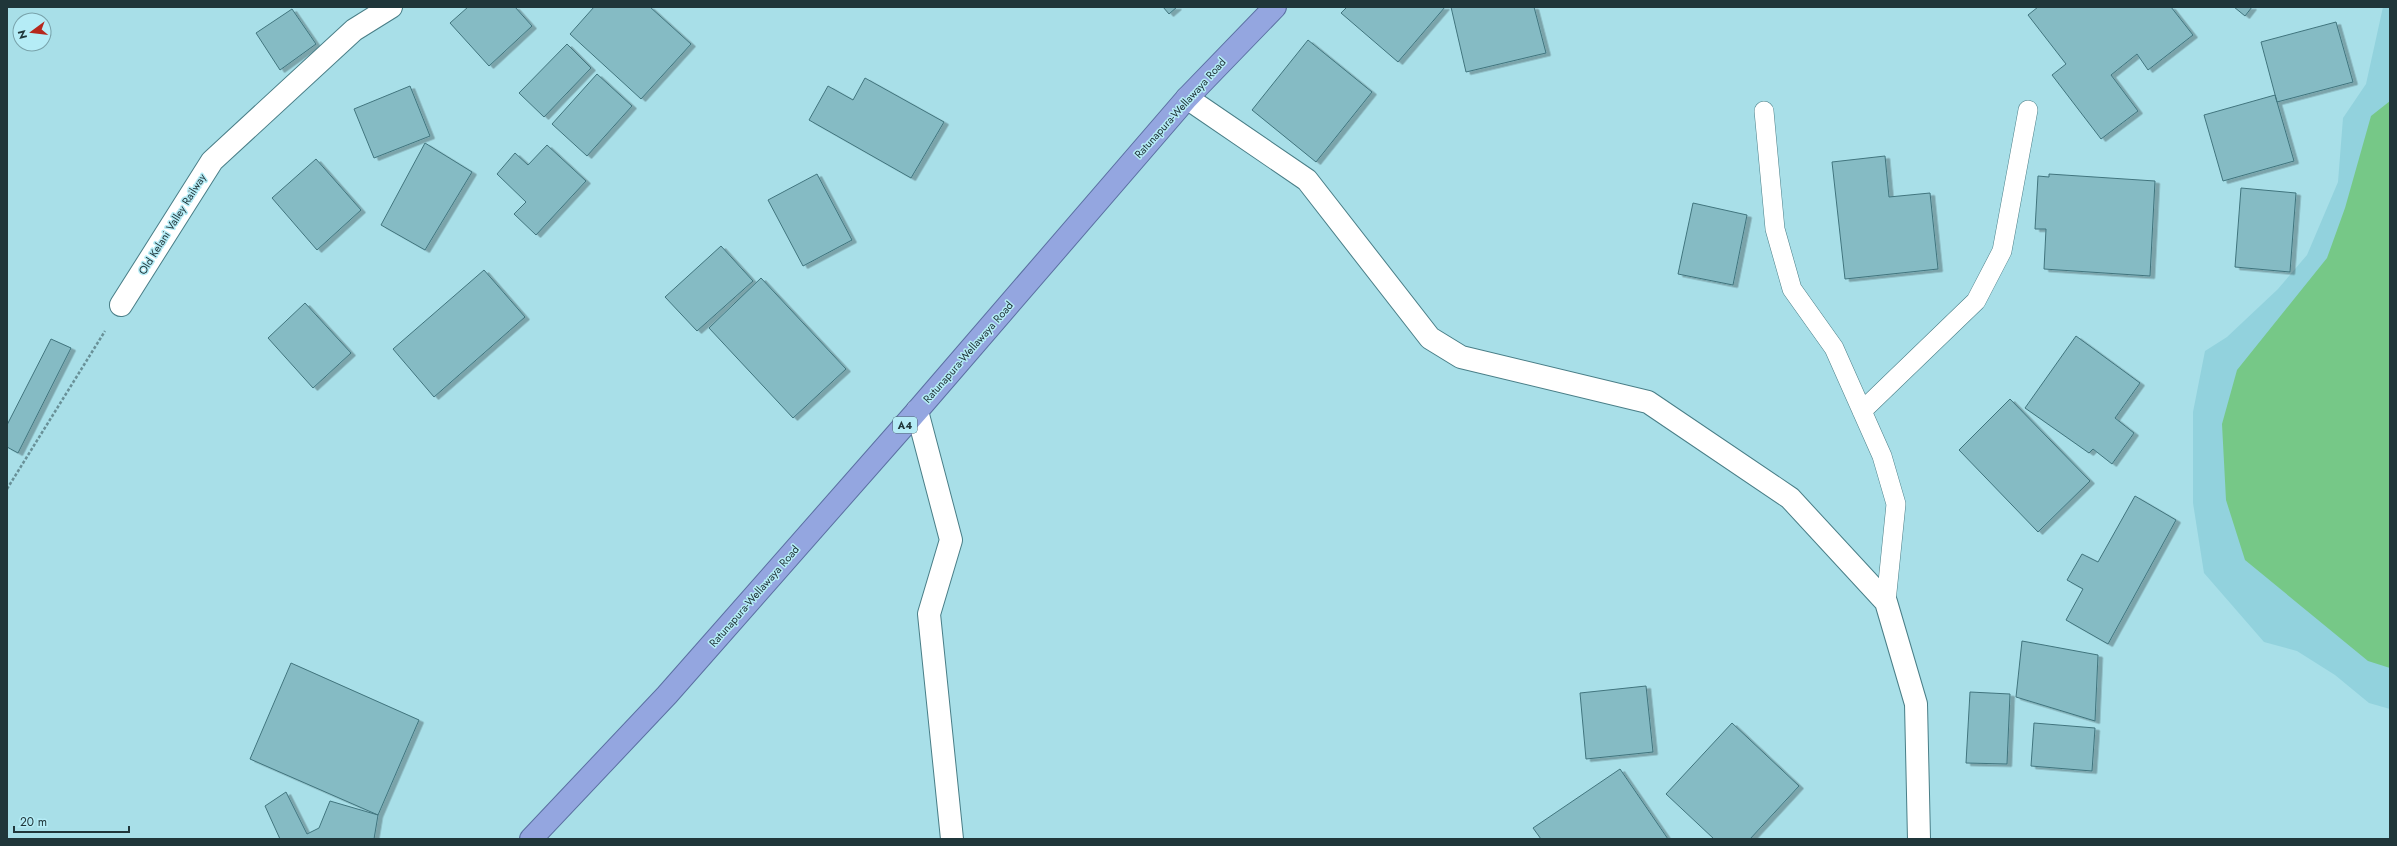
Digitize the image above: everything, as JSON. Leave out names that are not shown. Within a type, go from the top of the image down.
[{"type":"highway","name":"Ratunapura-Wellawaya Road","points":[[531,839],[667,695],[917,412],[1187,98],[1274,7]]},
{"type":"street","name":"Old Kelani Valley Railway","points":[[121,305],[212,161],[354,30],[391,7]]},
{"type":"street","points":[[1187,98],[1307,180],[1430,338],[1461,357],[1648,402],[1790,498],[1886,602],[1916,704],[1919,839]]},
{"type":"street","points":[[917,412],[951,540],[929,614],[952,839]]},
{"type":"lane","points":[[1862,411],[1976,301],[2002,251],[2028,110]]},
{"type":"lane","points":[[1764,111],[1775,229],[1792,289],[1834,348],[1882,456],[1896,504],[1886,602]]},
{"type":"path","points":[[7,489],[121,305]]},
{"type":"shaded area","points":[[2383,7],[2390,7],[2390,709],[2369,703],[2335,675],[2297,651],[2264,642],[2204,573],[2193,503],[2193,412],[2205,351],[2227,337],[2278,289],[2307,255],[2338,182],[2343,118],[2366,84]]},
{"type":"green space","points":[[2390,101],[2390,668],[2368,661],[2245,560],[2226,500],[2222,424],[2237,370],[2327,258],[2345,208],[2371,116]]},
{"type":"building","points":[[468,7],[515,7],[532,26],[489,66],[450,23]]},
{"type":"building","points":[[594,7],[650,7],[691,44],[641,99],[570,34]]},
{"type":"building","points":[[1163,7],[1177,7],[1169,14]]},
{"type":"building","points":[[1347,7],[1445,7],[1398,62],[1341,13]]},
{"type":"building","points":[[1451,7],[1534,7],[1546,53],[1466,72]]},
{"type":"building","points":[[2038,7],[2171,7],[2193,35],[2148,70],[2137,54],[2111,75],[2138,111],[2101,139],[2052,75],[2066,64],[2028,15]]},
{"type":"building","points":[[2234,7],[2252,7],[2245,16]]},
{"type":"building","points":[[292,9],[316,44],[280,70],[256,33]]},
{"type":"building","points":[[2336,22],[2353,82],[2277,102],[2261,42]]},
{"type":"building","points":[[1308,40],[1372,92],[1316,162],[1252,110]]},
{"type":"building","points":[[567,44],[591,68],[544,117],[519,93]]},
{"type":"building","points":[[597,74],[632,106],[587,156],[552,124]]},
{"type":"building","points":[[865,78],[944,122],[911,178],[809,120],[828,86],[853,100]]},
{"type":"building","points":[[410,86],[430,136],[374,158],[354,109]]},
{"type":"building","points":[[2275,95],[2294,161],[2223,181],[2204,115]]},
{"type":"building","points":[[425,143],[472,172],[425,250],[381,225]]},
{"type":"building","points":[[547,145],[586,181],[536,235],[514,214],[526,202],[497,174],[515,153],[528,165]]},
{"type":"building","points":[[1885,156],[1889,197],[1930,193],[1938,269],[1845,279],[1832,162]]},
{"type":"building","points":[[316,159],[361,210],[317,250],[272,198]]},
{"type":"building","points":[[817,174],[852,240],[803,266],[768,200]]},
{"type":"building","points":[[2049,174],[2155,181],[2150,276],[2044,269],[2046,229],[2035,229],[2038,176],[2049,177]]},
{"type":"building","points":[[2241,188],[2296,193],[2290,272],[2235,267]]},
{"type":"building","points":[[1693,203],[1747,215],[1733,285],[1678,274]]},
{"type":"building","points":[[721,246],[753,281],[697,331],[665,297]]},
{"type":"building","points":[[484,270],[525,317],[434,397],[393,349]]},
{"type":"building","points":[[761,278],[846,369],[793,418],[709,328]]},
{"type":"building","points":[[305,303],[351,353],[313,388],[268,338]]},
{"type":"building","points":[[2076,336],[2140,383],[2115,418],[2134,433],[2112,464],[2093,449],[2089,453],[2025,408]]},
{"type":"building","points":[[51,339],[71,348],[18,453],[7,447],[7,425]]},
{"type":"building","points":[[2010,399],[2090,481],[2038,532],[1959,450]]},
{"type":"building","points":[[2135,496],[2176,520],[2108,644],[2066,620],[2083,589],[2067,580],[2082,554],[2098,562]]},
{"type":"building","points":[[2022,641],[2098,655],[2095,721],[2016,697]]},
{"type":"building","points":[[291,663],[419,720],[378,815],[250,759]]},
{"type":"building","points":[[1646,686],[1653,752],[1586,759],[1580,693]]},
{"type":"building","points":[[1970,692],[2010,694],[2007,764],[1966,763]]},
{"type":"building","points":[[1732,723],[1799,786],[1750,839],[1714,839],[1666,794]]},
{"type":"building","points":[[2034,723],[2095,728],[2092,771],[2031,766]]},
{"type":"building","points":[[1620,769],[1668,839],[1541,839],[1533,828]]},
{"type":"building","points":[[286,792],[307,834],[319,828],[330,801],[378,815],[374,839],[280,839],[265,806]]}]
